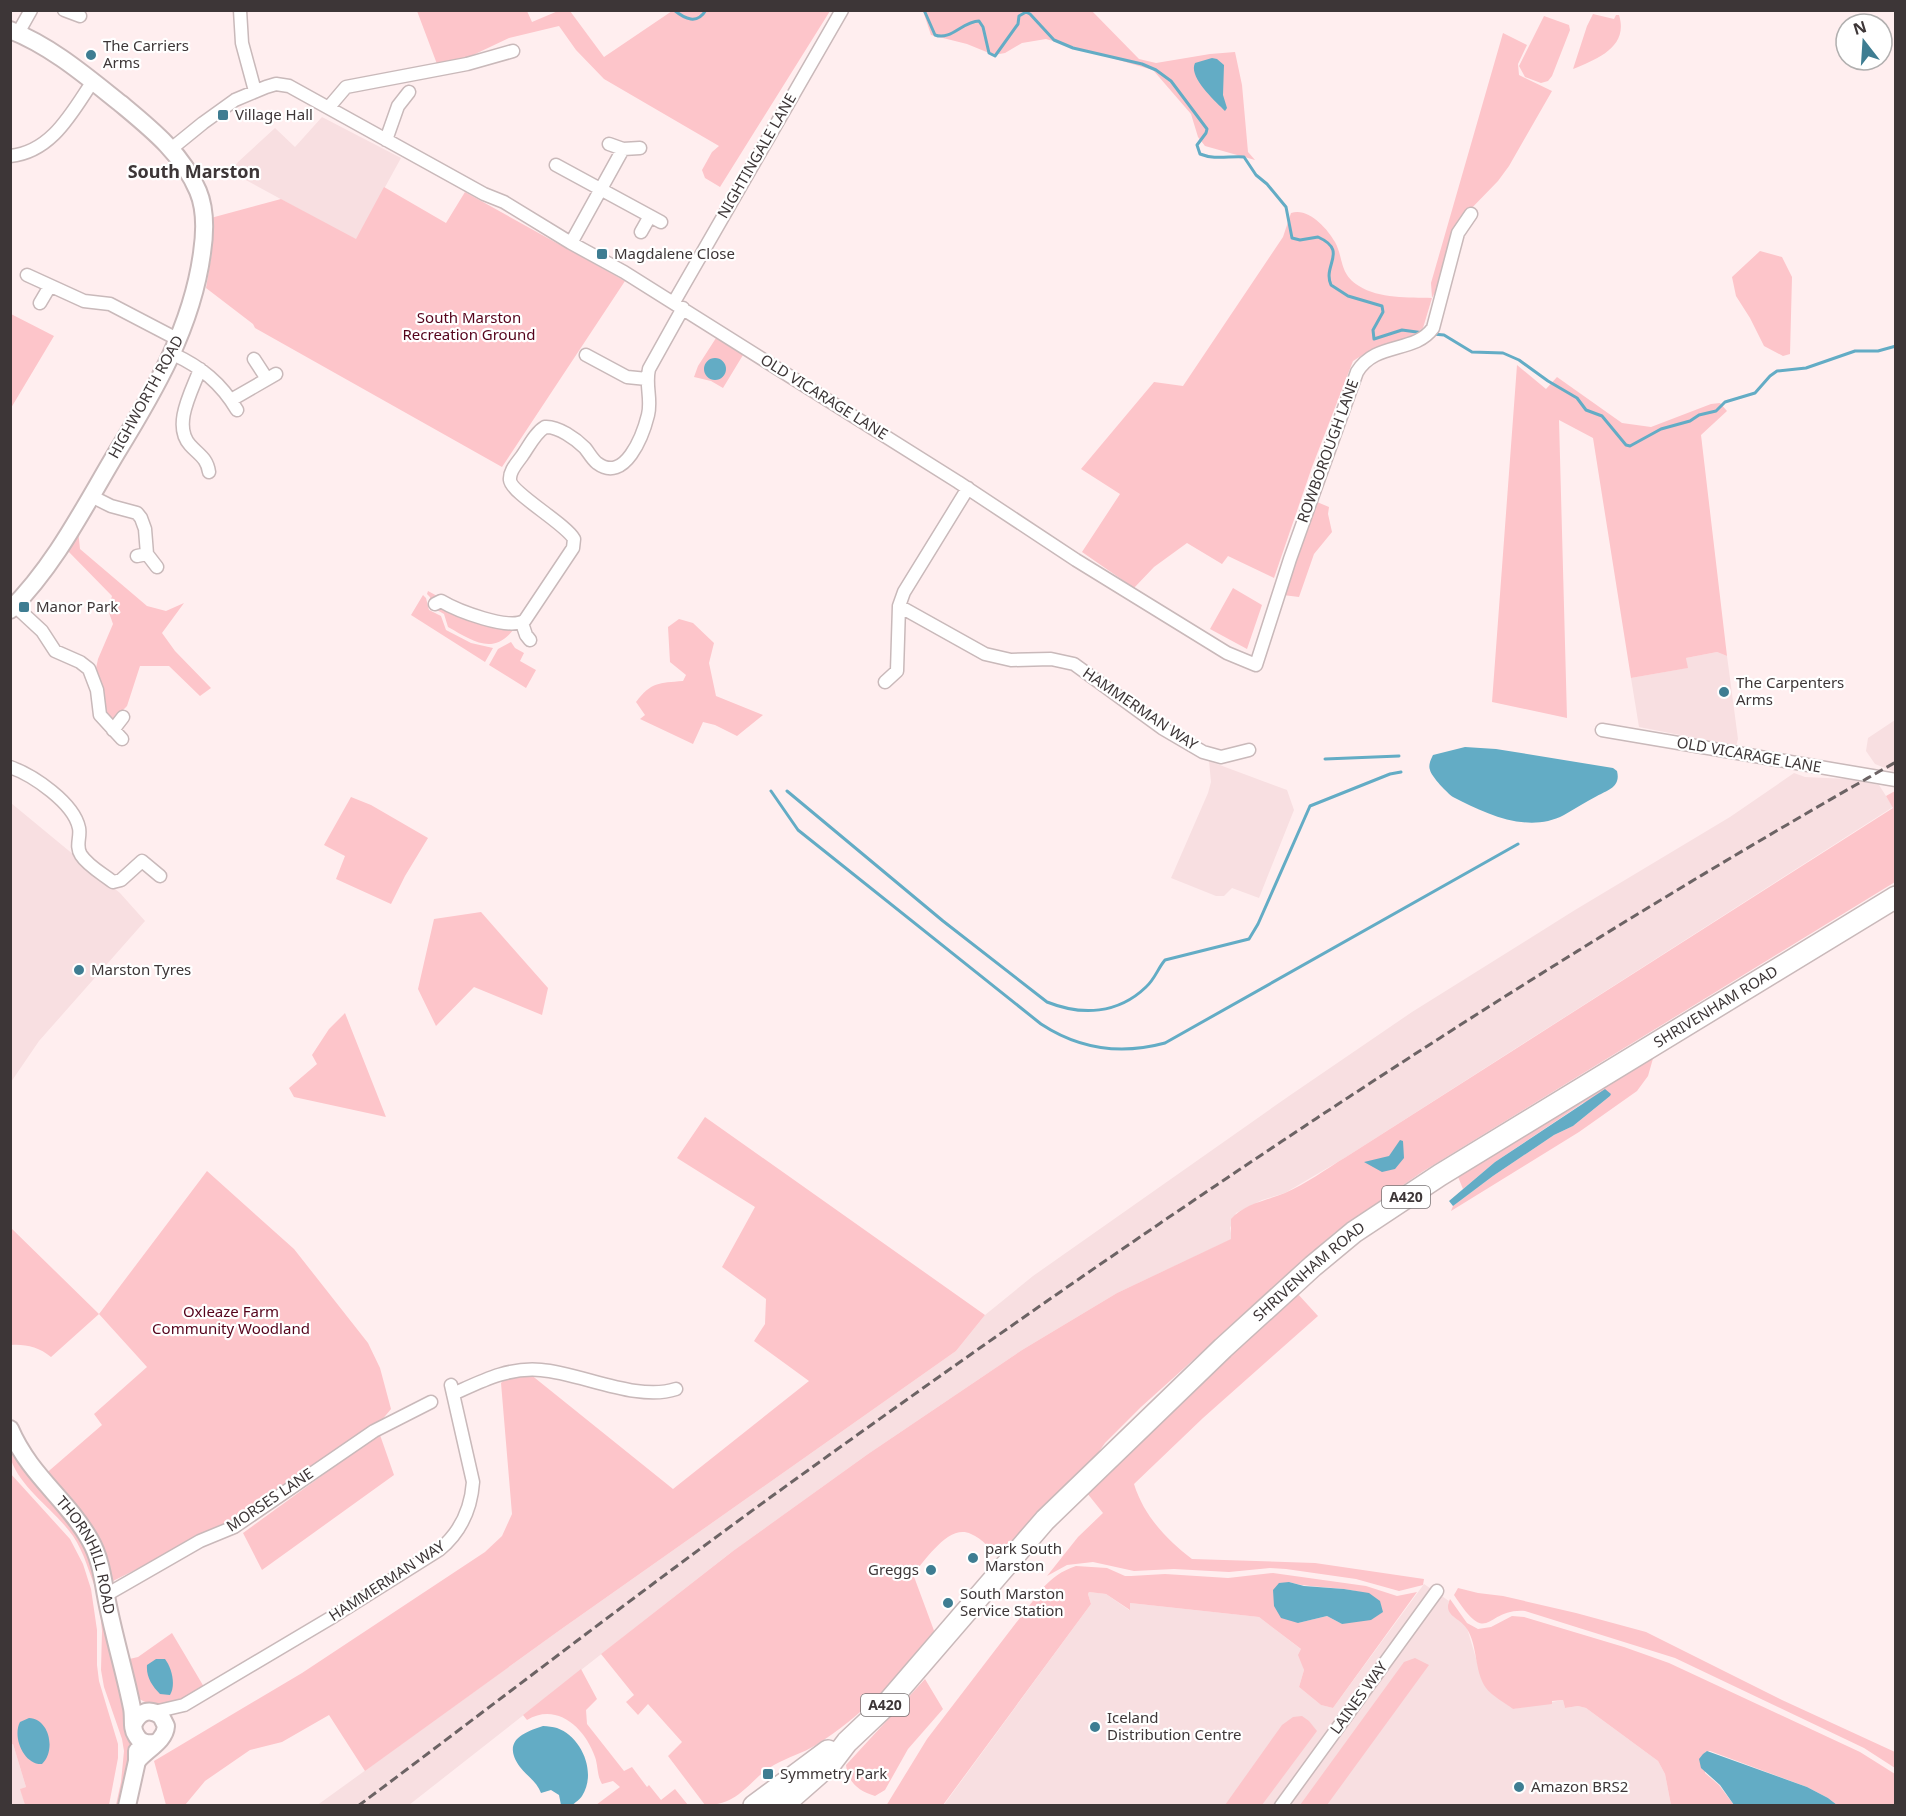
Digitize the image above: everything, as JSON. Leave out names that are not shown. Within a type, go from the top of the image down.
[{"type":"highway","name":"SHRIVENHAM ROAD","points":[[782,1806],[831,1763],[847,1742],[898,1691],[1045,1520],[1269,1305],[1354,1232],[1440,1175],[1896,897]]},
{"type":"highway","name":"SHRIVENHAM ROAD","points":[[754,1806],[820,1771]]},
{"type":"street","points":[[14,32],[31,10]]},
{"type":"street","points":[[64,10],[80,16]]},
{"type":"street","points":[[240,10],[242,43],[255,91]]},
{"type":"street","name":"NIGHTINGALE LANE","points":[[678,305],[842,10]]},
{"type":"street","name":"HIGHWORTH ROAD","points":[[13,608],[55,557],[176,347],[198,278],[204,230],[203,210],[198,192],[188,172],[158,135],[93,81],[58,56],[14,32]]},
{"type":"street","points":[[329,107],[346,87],[467,64],[513,51]]},
{"type":"street","points":[[10,156],[37,148],[54,135],[70,116],[93,81]]},
{"type":"street","name":"OLD VICARAGE LANE","points":[[171,149],[218,111],[255,91],[276,84],[289,86],[484,194],[498,199],[616,267],[968,488],[1077,560],[1227,653],[1256,665]]},
{"type":"street","points":[[386,140],[398,106],[409,92]]},
{"type":"street","points":[[609,144],[623,149],[640,147]]},
{"type":"street","points":[[571,243],[623,149]]},
{"type":"street","points":[[556,165],[656,219],[641,232]]},
{"type":"street","name":"ROWBOROUGH LANE","points":[[1256,665],[1290,559],[1357,372],[1362,364],[1376,354],[1430,332],[1458,233],[1471,214]]},
{"type":"street","points":[[27,274],[84,301],[110,304],[176,347],[222,388],[234,405],[272,376],[254,359]]},
{"type":"street","points":[[40,303],[50,286]]},
{"type":"street","points":[[522,623],[573,549],[574,539],[567,530],[513,488],[510,480],[513,469],[538,433],[549,426],[560,430],[581,445],[594,461],[602,466],[614,468],[627,460],[648,415],[650,399],[647,378],[652,361],[678,305]]},
{"type":"street","points":[[586,355],[627,377],[647,378]]},
{"type":"street","points":[[200,369],[187,408],[183,431],[187,441],[211,463]]},
{"type":"street","points":[[885,682],[897,671],[899,606],[909,582],[968,488]]},
{"type":"street","points":[[91,496],[111,506],[134,512],[141,518],[145,528],[142,555],[158,567]]},
{"type":"street","points":[[435,604],[441,601],[472,616],[522,623]]},
{"type":"street","name":"HAMMERMAN WAY","points":[[899,606],[992,657],[1011,660],[1063,660],[1074,664],[1162,728],[1203,752],[1221,757],[1249,750]]},
{"type":"street","points":[[13,608],[42,631],[55,651],[80,662],[89,669],[97,690],[99,715],[117,735],[123,717]]},
{"type":"street","points":[[522,623],[530,640]]},
{"type":"street","name":"OLD VICARAGE LANE","points":[[1602,730],[1896,780]]},
{"type":"street","points":[[10,767],[43,783],[71,812],[79,829],[79,852],[87,862],[113,882],[121,880],[142,861],[160,876]]},
{"type":"street","name":"HAMMERMAN WAY","points":[[161,1737],[184,1705],[410,1569],[439,1550],[457,1533],[470,1504],[473,1482],[452,1389],[502,1373],[542,1370],[654,1393],[676,1389]]},
{"type":"street","name":"MORSES LANE","points":[[106,1595],[200,1541],[234,1527],[375,1431],[431,1402]]},
{"type":"street","name":"THORNHILL ROAD","points":[[10,1429],[27,1461],[91,1542],[100,1566],[136,1730],[137,1761],[127,1806]]},
{"type":"street","name":"LAINES WAY","points":[[1281,1806],[1437,1592]]},
{"type":"street","points":[[130,1699],[165,1720],[161,1737],[137,1761]]},
{"type":"street","name":"HAMMERMAN WAY","points":[[152,1712],[184,1705]]},
{"type":"street","points":[[152,1712],[141,1713],[136,1730],[146,1743],[161,1737]]},
{"type":"shaded area","points":[[322,117],[401,158],[356,240],[231,172],[238,162],[275,128],[295,147]]},
{"type":"shaded area","points":[[1717,652],[1727,656],[1738,739],[1736,746],[1639,727],[1631,678],[1687,668],[1686,658]]},
{"type":"shaded area","points":[[1895,720],[1895,772],[1875,764],[1866,751],[1868,738]]},
{"type":"shaded area","points":[[1209,761],[1287,790],[1294,810],[1259,898],[1232,888],[1224,896],[1216,896],[1171,878],[1208,793],[1211,782]]},
{"type":"shaded area","points":[[1794,773],[1805,777],[1848,779],[1879,785],[1893,807],[1346,1157],[1285,1193],[1262,1200],[1236,1213],[1230,1228],[1232,1239],[1117,1293],[1022,1350],[868,1454],[729,1554],[409,1805],[316,1806],[560,1630],[956,1351],[985,1315],[1033,1276],[1289,1096],[1412,1012],[1730,817]]},
{"type":"shaded area","points":[[11,803],[120,893],[145,921],[39,1041],[11,1082]]},
{"type":"shaded area","points":[[1424,1584],[1449,1601],[1448,1604],[1467,1628],[1483,1682],[1490,1692],[1513,1709],[1563,1700],[1565,1708],[1578,1706],[1586,1708],[1658,1761],[1665,1774],[1671,1805],[943,1806],[1091,1604],[1089,1592],[1106,1594],[1129,1610],[1130,1603],[1259,1617],[1302,1650],[1301,1659],[1304,1670],[1299,1687],[1321,1705],[1333,1708]]},
{"type":"shaded area","points":[[13,1744],[26,1787],[21,1789],[25,1805],[11,1806],[10,1745]]},
{"type":"green space","points":[[417,11],[527,11],[532,22],[558,11],[570,11],[604,57],[672,11],[830,11],[720,187],[705,178],[702,170],[712,152],[719,146],[604,79],[576,50],[559,26],[509,38],[471,56],[437,64]]},
{"type":"green space","points":[[923,11],[1092,11],[1139,59],[1156,63],[1235,52],[1242,85],[1248,152],[1255,160],[1205,146],[1198,137],[1191,114],[1153,70],[1046,39],[1022,43],[1005,53],[994,55],[967,44],[931,35]]},
{"type":"green space","points":[[1593,14],[1614,19],[1616,15],[1619,15],[1621,26],[1619,36],[1615,44],[1601,56],[1573,69],[1587,26]]},
{"type":"green space","points":[[1544,16],[1569,25],[1570,30],[1552,76],[1548,81],[1541,83],[1525,77],[1519,66]]},
{"type":"green space","points":[[1503,33],[1527,45],[1518,64],[1519,75],[1552,91],[1509,166],[1498,181],[1465,215],[1440,283],[1432,298],[1431,283]]},
{"type":"green space","name":"South Marston Recreation Ground","points":[[384,187],[446,223],[465,192],[625,281],[502,467],[255,328],[253,324],[206,288],[212,252],[207,219],[281,199],[356,239]]},
{"type":"green space","points":[[1291,213],[1304,213],[1322,225],[1335,242],[1348,276],[1359,286],[1385,295],[1432,298],[1423,328],[1410,337],[1369,351],[1353,361],[1312,467],[1274,578],[1228,556],[1222,564],[1187,543],[1154,567],[1134,588],[1082,552],[1120,494],[1081,469],[1154,382],[1183,386],[1283,237]]},
{"type":"green space","points":[[1760,251],[1782,257],[1792,277],[1790,354],[1783,356],[1764,346],[1736,296],[1732,277]]},
{"type":"green space","points":[[11,314],[54,336],[11,408]]},
{"type":"green space","points":[[716,338],[743,355],[723,388],[711,381],[694,377],[698,366]]},
{"type":"green space","points":[[1517,365],[1546,389],[1557,377],[1622,423],[1651,427],[1711,404],[1720,403],[1727,411],[1701,435],[1727,656],[1717,652],[1686,658],[1688,668],[1631,678],[1593,438],[1559,420],[1567,718],[1492,702]]},
{"type":"green space","points":[[1317,502],[1329,507],[1328,514],[1332,532],[1314,554],[1299,597],[1283,595]]},
{"type":"green space","points":[[78,530],[80,549],[147,606],[166,611],[184,603],[162,633],[175,651],[211,688],[200,696],[169,666],[140,666],[127,706],[114,719],[105,715],[95,673],[98,659],[113,624],[108,610],[112,596],[66,549]]},
{"type":"green space","points":[[1233,588],[1262,605],[1247,649],[1210,629]]},
{"type":"green space","points":[[428,591],[439,597],[435,609],[430,606]]},
{"type":"green space","points":[[423,595],[429,610],[441,616],[446,630],[471,643],[493,648],[485,662],[411,615]]},
{"type":"green space","points":[[435,609],[457,614],[476,623],[514,629],[498,642],[490,644],[474,641],[448,627],[444,614]]},
{"type":"green space","points":[[679,619],[693,623],[714,643],[709,663],[716,696],[763,715],[737,736],[703,722],[693,744],[640,719],[645,715],[636,702],[646,691],[662,683],[683,681],[686,675],[670,662],[668,627]]},
{"type":"green space","points":[[511,642],[515,648],[524,653],[520,661],[536,670],[526,688],[489,665],[498,649]]},
{"type":"green space","points":[[1895,791],[1895,882],[1422,1172],[1334,1233],[1141,1407],[1000,1558],[979,1538],[963,1532],[946,1538],[931,1552],[913,1574],[936,1636],[849,1722],[816,1745],[765,1771],[736,1796],[717,1804],[705,1805],[668,1756],[682,1742],[648,1704],[638,1715],[626,1702],[634,1695],[601,1654],[733,1551],[868,1454],[1022,1350],[1117,1293],[1231,1239],[1231,1219],[1243,1209],[1285,1193],[1316,1176],[1893,808],[1886,796]]},
{"type":"green space","points":[[351,797],[371,805],[428,838],[391,904],[336,879],[345,856],[324,845]]},
{"type":"green space","points":[[481,912],[548,988],[542,1015],[474,987],[436,1026],[418,989],[434,919]]},
{"type":"green space","points":[[345,1013],[386,1117],[294,1097],[289,1088],[317,1064],[312,1055],[329,1029]]},
{"type":"green space","points":[[1654,1055],[1648,1076],[1637,1091],[1579,1132],[1451,1211],[1453,1206],[1493,1176],[1554,1135],[1573,1126],[1610,1096],[1583,1103],[1495,1162],[1463,1189],[1456,1172]]},
{"type":"green space","points":[[705,1117],[985,1315],[956,1351],[560,1630],[365,1771],[329,1715],[282,1742],[250,1750],[205,1781],[185,1805],[166,1805],[154,1761],[302,1673],[485,1552],[502,1536],[512,1514],[501,1383],[507,1376],[530,1374],[673,1489],[809,1381],[754,1341],[765,1324],[766,1299],[722,1267],[755,1207],[677,1158]]},
{"type":"green space","name":"Oxleaze Farm Community Woodland","points":[[207,1171],[294,1249],[368,1343],[380,1368],[391,1409],[376,1427],[232,1522],[190,1539],[109,1583],[43,1476],[102,1425],[94,1414],[147,1367],[99,1314]]},
{"type":"green space","points":[[10,1227],[99,1314],[51,1357],[32,1347],[11,1345]]},
{"type":"green space","points":[[1297,1293],[1318,1316],[1203,1418],[1134,1484],[1138,1496],[1157,1526],[1192,1559],[1315,1563],[1424,1579],[1423,1585],[1399,1591],[1356,1579],[1286,1569],[1270,1568],[1229,1572],[1174,1569],[1134,1571],[1093,1562],[1067,1565],[1047,1576],[1078,1537],[1103,1513],[1087,1493],[1208,1373]]},
{"type":"green space","points":[[380,1435],[394,1475],[262,1570],[243,1533]]},
{"type":"green space","points":[[10,1441],[74,1523],[93,1559],[97,1592],[84,1557],[73,1536],[16,1471],[10,1458]]},
{"type":"green space","points":[[10,1473],[70,1539],[83,1564],[91,1589],[97,1630],[99,1681],[118,1744],[118,1758],[109,1805],[25,1805],[20,1789],[26,1787],[13,1744],[10,1745]]},
{"type":"green space","points":[[1076,1566],[1107,1568],[1125,1576],[1165,1574],[1228,1578],[1273,1573],[1366,1586],[1397,1596],[1417,1592],[1333,1708],[1321,1705],[1299,1687],[1304,1670],[1298,1655],[1301,1649],[1259,1617],[1130,1603],[1130,1610],[1106,1594],[1089,1592],[1091,1604],[943,1805],[886,1806],[927,1739],[1042,1589],[1057,1575]],"holes":[[[1289,1582],[1347,1589],[1369,1595],[1379,1601],[1342,1624],[1327,1616],[1298,1623]]]},
{"type":"green space","points":[[1458,1588],[1576,1613],[1646,1632],[1782,1700],[1895,1752],[1895,1768],[1864,1748],[1675,1658],[1525,1611],[1512,1612],[1481,1623],[1466,1611],[1454,1595]]},
{"type":"green space","points":[[1450,1599],[1467,1623],[1478,1629],[1491,1627],[1512,1616],[1524,1617],[1669,1663],[1860,1752],[1895,1774],[1895,1805],[1837,1805],[1807,1787],[1710,1751],[1705,1752],[1705,1773],[1719,1785],[1734,1805],[1671,1805],[1665,1774],[1658,1761],[1586,1708],[1578,1706],[1565,1708],[1563,1700],[1552,1701],[1552,1704],[1513,1709],[1489,1691],[1482,1681],[1473,1643],[1467,1629],[1448,1609]]},
{"type":"green space","points":[[99,1600],[131,1732],[132,1747],[122,1805],[116,1805],[124,1751],[101,1670],[102,1631]]},
{"type":"green space","points":[[172,1633],[204,1687],[172,1703],[155,1705],[147,1703],[138,1698],[125,1660],[138,1657]]},
{"type":"green space","points":[[1415,1658],[1429,1665],[1327,1805],[1300,1805],[1404,1662]]},
{"type":"green space","points":[[581,1669],[597,1699],[586,1710],[587,1724],[624,1771],[632,1767],[647,1787],[649,1785],[661,1800],[675,1789],[688,1805],[596,1805],[620,1787],[613,1781],[602,1784],[595,1757],[584,1736],[569,1721],[559,1716],[538,1715],[527,1720],[523,1715]]},
{"type":"green space","points":[[925,1679],[943,1709],[908,1749],[885,1790],[875,1796],[864,1792],[849,1777],[846,1765]]},
{"type":"green space","points":[[1302,1716],[1317,1731],[1262,1805],[1225,1805],[1282,1725],[1293,1717]]},
{"type":"water","points":[[1212,58],[1224,65],[1223,95],[1227,108],[1225,111],[1209,95],[1195,75],[1195,63]]},
{"type":"water","points":[[711,358],[719,358],[726,365],[726,373],[719,380],[711,380],[704,373],[704,365]]},
{"type":"water","points":[[1465,747],[1496,749],[1613,768],[1617,771],[1617,781],[1609,790],[1564,815],[1550,820],[1536,823],[1507,820],[1453,797],[1431,773],[1429,768],[1433,755]]},
{"type":"water","points":[[1605,1089],[1611,1094],[1610,1096],[1573,1126],[1554,1135],[1453,1206],[1449,1201],[1495,1162]]},
{"type":"water","points":[[1400,1140],[1403,1141],[1404,1158],[1395,1169],[1382,1172],[1364,1162],[1389,1156]]},
{"type":"water","points":[[1289,1582],[1304,1586],[1369,1593],[1380,1601],[1383,1612],[1371,1620],[1342,1624],[1327,1616],[1298,1623],[1281,1618],[1274,1606],[1273,1590],[1279,1583]]},
{"type":"water","points":[[156,1659],[165,1659],[170,1667],[173,1682],[170,1695],[160,1694],[149,1677],[147,1665]]},
{"type":"water","points":[[29,1718],[42,1724],[49,1736],[49,1751],[42,1764],[30,1760],[21,1749],[19,1742],[20,1722]]},
{"type":"water","points":[[543,1726],[557,1728],[574,1739],[584,1757],[588,1777],[586,1787],[581,1797],[572,1805],[561,1805],[559,1795],[551,1790],[541,1793],[515,1758],[513,1751],[516,1740],[521,1735]]},
{"type":"water","points":[[1707,1751],[1807,1787],[1837,1805],[1734,1805],[1720,1785],[1701,1768],[1699,1759]]},
{"type":"waterway","points":[[674,10],[691,19],[699,18],[706,10]]},
{"type":"waterway","points":[[924,10],[935,35],[946,35],[979,21],[983,27],[989,53],[995,56],[1018,24],[1019,16],[1026,12],[1054,40],[1073,48],[1142,64],[1156,70],[1171,81],[1207,129],[1197,145],[1200,154],[1216,157],[1244,157],[1256,175],[1267,184],[1286,207],[1292,238],[1300,240],[1318,237],[1332,248],[1333,259],[1329,278],[1331,285],[1348,296],[1382,306],[1383,312],[1373,330],[1374,339],[1402,330],[1424,333]]},
{"type":"waterway","points":[[1433,334],[1444,335],[1472,352],[1503,353],[1519,360],[1577,398],[1586,410],[1602,416],[1626,445],[1630,446],[1661,429],[1690,421],[1699,415],[1716,411],[1725,402],[1755,393],[1777,371],[1806,368],[1855,351],[1878,351],[1896,346]]},
{"type":"waterway","points":[[1325,759],[1399,756]]},
{"type":"waterway","points":[[787,791],[943,921],[1047,1002],[1086,1011],[1112,1007],[1135,996],[1149,984],[1165,960],[1249,939],[1258,924],[1310,806],[1390,774],[1401,772]]},
{"type":"waterway","points":[[771,791],[798,830],[1041,1024],[1070,1039],[1116,1049],[1149,1047],[1165,1043],[1518,844]]},
{"type":"railway","points":[[358,1806],[744,1516],[1067,1287],[1202,1195],[1338,1104],[1614,928],[1896,762]]},
{"type":"place","name":"The Carriers Arms","points":[[91,55]]},
{"type":"place","name":"Village Hall","points":[[223,115]]},
{"type":"place","name":"Magdalene Close","points":[[602,254]]},
{"type":"place","name":"Manor Park","points":[[24,607]]},
{"type":"place","name":"The Carpenters Arms","points":[[1724,692]]},
{"type":"place","name":"Marston Tyres","points":[[79,970]]},
{"type":"place","name":"park South Marston","points":[[973,1558]]},
{"type":"place","name":"Greggs","points":[[931,1570]]},
{"type":"place","name":"South Marston Service Station","points":[[948,1603]]},
{"type":"place","name":"Iceland Distribution Centre","points":[[1095,1727]]},
{"type":"place","name":"Symmetry Park","points":[[768,1774]]},
{"type":"place","name":"Amazon BRS2","points":[[1519,1787]]},
{"type":"district","name":"South Marston","points":[[194,172]]}]
